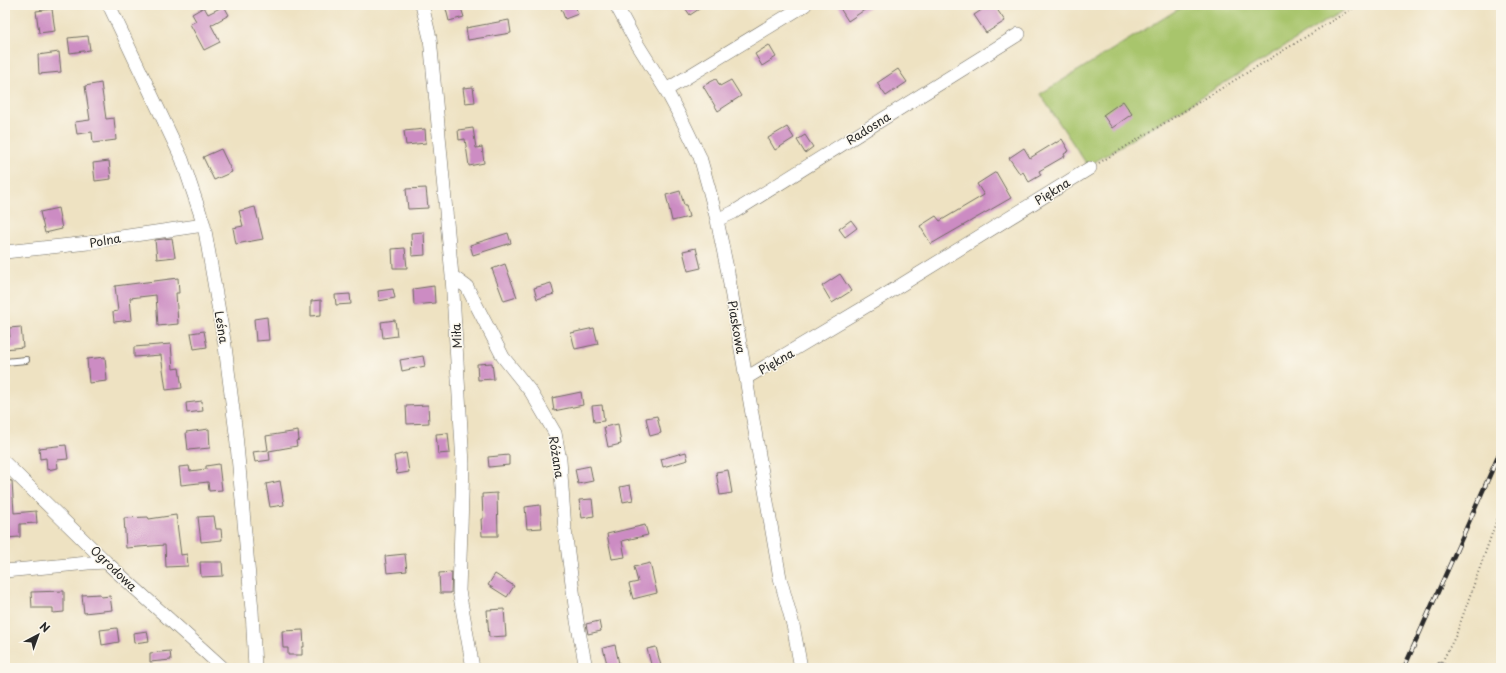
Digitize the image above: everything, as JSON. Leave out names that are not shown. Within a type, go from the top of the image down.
[{"type":"street","name":"Leśna","points":[[109,5],[182,160],[204,225],[225,346],[236,434],[256,668]]},
{"type":"street","name":"Miła","points":[[422,5],[430,38],[452,276],[463,464],[460,591],[473,668]]},
{"type":"street","name":"Piaskowa","points":[[616,5],[636,42],[666,90],[700,157],[717,220],[746,378],[764,491],[779,570],[793,625],[801,668]]},
{"type":"street","points":[[666,90],[805,5]]},
{"type":"street","name":"Radosna","points":[[717,220],[734,212],[1019,34]]},
{"type":"street","name":"Piękna","points":[[746,378],[860,310],[1090,168]]},
{"type":"street","name":"Polna","points":[[5,252],[88,243],[204,225]]},
{"type":"street","name":"Różana","points":[[452,276],[467,287],[503,357],[531,392],[555,434],[560,460],[565,530],[577,621],[586,668]]},
{"type":"street","name":"Ogrodowa","points":[[6,465],[106,562],[223,668]]},
{"type":"street","points":[[5,571],[106,562]]},
{"type":"lane","points":[[5,362],[26,360]]},
{"type":"path","points":[[1090,168],[1358,5]]},
{"type":"path","points":[[1440,666],[1456,635],[1501,508]]},
{"type":"green space","points":[[1185,5],[1352,5],[1088,166],[1040,94]]},
{"type":"building","points":[[445,5],[460,5],[464,17],[449,21]]},
{"type":"building","points":[[560,5],[575,5],[578,14],[565,19]]},
{"type":"building","points":[[683,5],[705,5],[690,15]]},
{"type":"building","points":[[838,5],[872,5],[848,21]]},
{"type":"building","points":[[989,5],[994,5],[1005,21],[986,33],[974,15]]},
{"type":"building","points":[[224,6],[229,15],[211,25],[220,42],[204,50],[190,24],[196,21],[192,14],[204,7],[208,14]]},
{"type":"building","points":[[52,9],[55,31],[39,33],[36,11]]},
{"type":"building","points":[[509,20],[511,33],[468,40],[466,28]]},
{"type":"building","points":[[88,36],[90,50],[70,53],[68,38]]},
{"type":"building","points":[[769,45],[776,57],[762,66],[755,54]]},
{"type":"building","points":[[59,52],[61,72],[39,74],[38,55]]},
{"type":"building","points":[[898,69],[907,82],[886,96],[877,83]]},
{"type":"building","points":[[716,79],[720,86],[731,80],[741,96],[718,111],[703,86]]},
{"type":"building","points":[[101,83],[106,119],[114,118],[116,140],[93,143],[92,132],[77,134],[75,122],[90,120],[85,86]]},
{"type":"building","points":[[473,87],[475,102],[465,103],[463,88]]},
{"type":"building","points":[[1123,101],[1132,114],[1112,128],[1103,115]]},
{"type":"building","points":[[787,127],[794,138],[775,150],[768,138]]},
{"type":"building","points":[[473,128],[476,148],[482,147],[484,163],[469,166],[465,139],[459,140],[458,130]]},
{"type":"building","points":[[425,129],[426,143],[406,145],[404,131]]},
{"type":"building","points":[[805,135],[813,147],[805,153],[797,140]]},
{"type":"building","points":[[1062,139],[1069,151],[1064,154],[1065,156],[1039,171],[1041,175],[1029,182],[1023,172],[1020,174],[1009,158],[1024,148],[1030,158]]},
{"type":"building","points":[[221,149],[232,172],[214,180],[203,157]]},
{"type":"building","points":[[109,161],[111,179],[95,181],[93,163]]},
{"type":"building","points":[[996,172],[1011,198],[931,244],[920,226],[936,216],[940,221],[984,195],[977,184]]},
{"type":"building","points":[[426,188],[428,208],[408,209],[406,189]]},
{"type":"building","points":[[680,191],[689,217],[672,221],[666,195]]},
{"type":"building","points":[[255,207],[263,239],[236,244],[233,228],[243,226],[239,211]]},
{"type":"building","points":[[58,208],[62,229],[45,233],[40,212]]},
{"type":"building","points":[[851,220],[857,228],[845,237],[839,229]]},
{"type":"building","points":[[424,232],[425,255],[412,256],[411,233]]},
{"type":"building","points":[[508,233],[511,243],[473,255],[470,245]]},
{"type":"building","points":[[172,238],[175,257],[157,259],[155,240]]},
{"type":"building","points":[[405,248],[407,268],[393,268],[392,249]]},
{"type":"building","points":[[696,248],[701,268],[688,271],[683,251]]},
{"type":"building","points":[[505,264],[517,297],[504,301],[492,269]]},
{"type":"building","points":[[840,274],[851,291],[832,303],[822,286]]},
{"type":"building","points":[[178,278],[179,293],[176,293],[178,324],[158,326],[156,295],[130,298],[132,320],[114,322],[113,312],[118,311],[115,286]]},
{"type":"building","points":[[551,283],[554,294],[537,299],[534,288]]},
{"type":"building","points":[[434,286],[435,303],[414,305],[413,289]]},
{"type":"building","points":[[393,289],[395,298],[379,301],[378,291]]},
{"type":"building","points":[[350,294],[351,304],[336,305],[335,295]]},
{"type":"building","points":[[321,300],[321,315],[311,316],[311,301]]},
{"type":"building","points":[[267,317],[269,340],[256,341],[254,319]]},
{"type":"building","points":[[395,320],[397,336],[383,338],[381,322]]},
{"type":"building","points":[[21,327],[23,347],[5,349],[5,338],[10,337],[9,328]]},
{"type":"building","points":[[594,328],[598,344],[575,349],[571,333]]},
{"type":"building","points":[[204,331],[207,347],[194,349],[191,333]]},
{"type":"building","points":[[171,344],[173,369],[179,368],[182,388],[166,390],[161,355],[134,357],[134,347]]},
{"type":"building","points":[[423,356],[425,366],[402,371],[400,360]]},
{"type":"building","points":[[105,357],[107,381],[89,383],[87,359]]},
{"type":"building","points":[[492,363],[494,379],[478,380],[477,364]]},
{"type":"building","points":[[581,392],[583,405],[554,411],[552,398]]},
{"type":"building","points":[[202,401],[203,411],[187,413],[186,403]]},
{"type":"building","points":[[428,405],[429,423],[407,424],[406,406]]},
{"type":"building","points":[[602,405],[604,421],[594,422],[592,406]]},
{"type":"building","points":[[657,416],[661,433],[650,436],[646,418]]},
{"type":"building","points":[[618,424],[621,444],[608,447],[604,427]]},
{"type":"building","points":[[209,429],[210,448],[188,450],[186,432]]},
{"type":"building","points":[[298,431],[299,440],[296,441],[297,446],[269,451],[270,460],[255,462],[253,452],[268,450],[266,436]]},
{"type":"building","points":[[448,433],[450,453],[438,454],[436,434]]},
{"type":"building","points":[[66,445],[68,459],[57,460],[58,468],[47,470],[46,458],[40,459],[39,448]]},
{"type":"building","points":[[686,452],[688,460],[663,467],[661,459]]},
{"type":"building","points":[[406,453],[409,472],[397,474],[394,456]]},
{"type":"building","points":[[509,455],[509,465],[489,467],[488,457]]},
{"type":"building","points":[[219,464],[222,490],[209,491],[208,482],[181,485],[179,467],[189,466],[190,471],[206,469],[206,466]]},
{"type":"building","points":[[590,466],[593,481],[578,484],[575,469]]},
{"type":"building","points":[[728,470],[732,493],[720,495],[716,472]]},
{"type":"building","points":[[5,480],[12,481],[14,513],[36,511],[37,523],[20,524],[20,537],[5,538]]},
{"type":"building","points":[[280,481],[284,505],[270,507],[266,484]]},
{"type":"building","points":[[630,485],[633,500],[623,502],[620,487]]},
{"type":"building","points":[[497,493],[498,536],[482,536],[482,494]]},
{"type":"building","points":[[592,499],[594,516],[582,518],[579,500]]},
{"type":"building","points":[[540,505],[542,528],[527,529],[525,507]]},
{"type":"building","points":[[176,515],[181,555],[187,554],[188,566],[166,567],[165,545],[126,548],[124,518],[148,517],[149,519]]},
{"type":"building","points":[[214,516],[216,529],[221,529],[222,540],[201,542],[198,517]]},
{"type":"building","points":[[645,525],[648,535],[622,541],[625,557],[612,559],[607,534]]},
{"type":"building","points":[[405,554],[407,571],[387,573],[385,556]]},
{"type":"building","points":[[200,562],[222,562],[223,576],[201,577]]},
{"type":"building","points":[[650,563],[657,593],[633,599],[629,584],[638,582],[634,567]]},
{"type":"building","points":[[452,572],[451,593],[440,593],[439,573]]},
{"type":"building","points":[[495,574],[514,586],[507,597],[488,585]]},
{"type":"building","points":[[64,591],[64,612],[53,613],[53,608],[32,608],[31,592]]},
{"type":"building","points":[[100,594],[101,597],[110,596],[112,610],[84,613],[82,595]]},
{"type":"building","points":[[504,609],[506,636],[489,637],[487,610]]},
{"type":"building","points":[[599,621],[601,631],[588,634],[586,624]]},
{"type":"building","points":[[117,628],[119,642],[102,645],[100,630]]},
{"type":"building","points":[[303,630],[304,647],[302,647],[302,655],[288,655],[288,648],[283,648],[282,631]]},
{"type":"building","points":[[147,631],[149,641],[134,643],[133,633]]},
{"type":"building","points":[[615,645],[620,668],[608,668],[603,648]]},
{"type":"building","points":[[656,647],[661,666],[652,668],[647,649]]},
{"type":"building","points":[[170,651],[171,660],[150,662],[150,653]]},
{"type":"railway","points":[[1404,668],[1501,450]]}]
